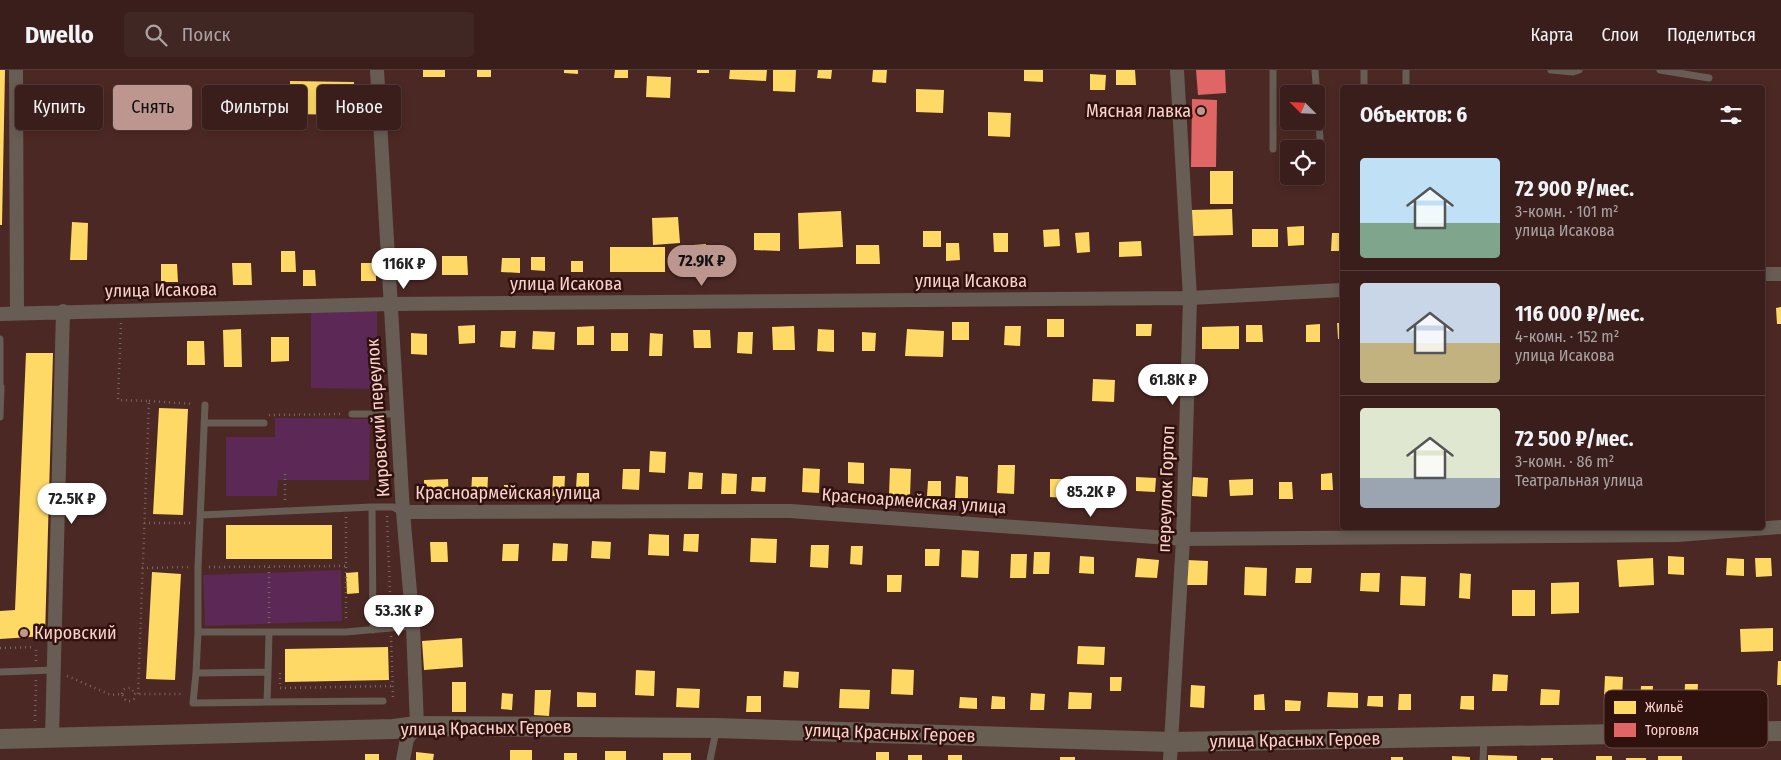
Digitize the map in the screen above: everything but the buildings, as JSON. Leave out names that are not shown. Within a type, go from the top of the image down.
[{"type":"main road","name":"улица Красных Героев","points":[[0,739],[394,729],[417,726],[716,728],[1171,751],[1484,737],[1604,735]]},
{"type":"main road","name":"улица Красных Героев","points":[[1768,731],[1781,731]]},
{"type":"street","points":[[16,70],[17,313]]},
{"type":"street","name":"Кировский переулок","points":[[377,70],[403,512],[413,626],[417,726]]},
{"type":"street","name":"переулок Гортоп","points":[[1171,751],[1183,539],[1190,298],[1177,70]]},
{"type":"street","points":[[1765,274],[1781,274]]},
{"type":"street","name":"улица Исакова","points":[[0,314],[390,304],[1190,298],[1340,290]]},
{"type":"street","points":[[52,738],[54,647],[63,475],[63,311]]},
{"type":"street","name":"Красноармейская улица","points":[[403,512],[790,511],[1183,539],[1678,534],[1737,530]]},
{"type":"street","name":"Красноармейская улица","points":[[1765,528],[1781,527]]},
{"type":"street","points":[[403,760],[407,739],[417,726]]},
{"type":"lane","points":[[1273,70],[1273,149]]},
{"type":"lane","points":[[1315,70],[1319,140]]},
{"type":"lane","points":[[1364,70],[1364,85]]},
{"type":"lane","points":[[1406,70],[1406,85]]},
{"type":"lane","points":[[1551,70],[1573,72],[1579,70]]},
{"type":"lane","points":[[1660,70],[1709,78]]},
{"type":"lane","points":[[0,339],[0,417]]},
{"type":"lane","points":[[205,405],[198,567],[198,632],[193,703],[383,700]]},
{"type":"lane","points":[[352,414],[397,414]]},
{"type":"lane","points":[[204,423],[264,423]]},
{"type":"lane","points":[[201,515],[393,507],[403,512]]},
{"type":"lane","points":[[372,508],[373,630]]},
{"type":"lane","points":[[198,632],[346,632],[413,626]]},
{"type":"lane","points":[[267,702],[269,633]]},
{"type":"lane","points":[[0,672],[54,670]]},
{"type":"lane","points":[[196,673],[268,672]]},
{"type":"lane","points":[[710,760],[716,728]]},
{"type":"lane","points":[[1484,737],[1484,760]]},
{"type":"path","points":[[121,310],[118,400],[196,404]]},
{"type":"path","points":[[122,694],[126,701],[130,701],[137,694],[148,401]]},
{"type":"path","points":[[264,423],[264,415],[352,414]]},
{"type":"path","points":[[285,474],[285,511]]},
{"type":"path","points":[[346,508],[346,632]]},
{"type":"path","points":[[142,568],[345,566]]},
{"type":"path","points":[[269,567],[269,633]]},
{"type":"path","points":[[382,640],[392,640]]},
{"type":"path","points":[[35,728],[36,647]]},
{"type":"path","points":[[0,648],[54,647]]},
{"type":"path","points":[[54,670],[111,695],[122,694]]},
{"type":"path","points":[[279,670],[280,688],[393,686]]},
{"type":"path","points":[[122,694],[123,690],[131,688],[137,694],[186,694]]},
{"type":"shaded area","points":[[377,311],[377,389],[311,388],[311,312]]},
{"type":"shaded area","points":[[275,418],[370,419],[369,480],[278,480],[277,496],[226,496],[226,437],[275,437]]},
{"type":"shaded area","points":[[341,570],[342,621],[205,626],[203,575]]},
{"type":"place","name":"Мясная лавка","points":[[1201,111]]},
{"type":"place","name":"Кировский","points":[[24,633]]}]
